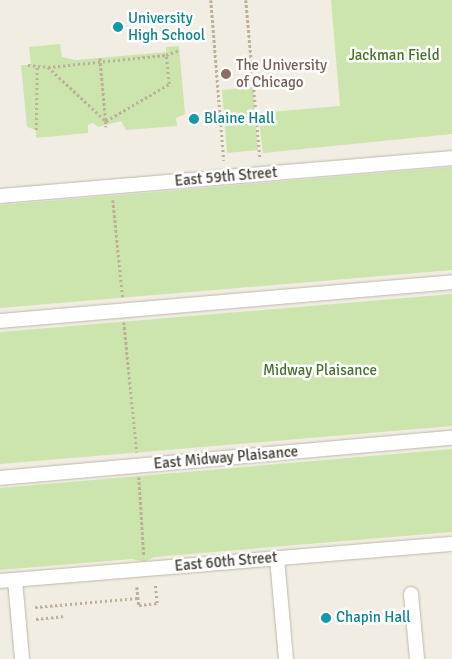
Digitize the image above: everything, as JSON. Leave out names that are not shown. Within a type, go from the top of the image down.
[{"type":"street","name":"East 59th Street","points":[[0,196],[452,158]]},
{"type":"street","points":[[0,321],[452,282]]},
{"type":"street","name":"East Midway Plaisance","points":[[0,478],[452,438]]},
{"type":"street","name":"East 60th Street","points":[[0,581],[452,544]]},
{"type":"street","points":[[277,558],[286,659]]},
{"type":"street","points":[[15,580],[22,659]]},
{"type":"street","points":[[411,594],[417,659]]},
{"type":"path","points":[[211,0],[224,160]]},
{"type":"path","points":[[246,0],[260,157]]},
{"type":"path","points":[[28,65],[48,66],[101,63],[166,55],[180,50]]},
{"type":"path","points":[[106,121],[169,84],[166,55]]},
{"type":"path","points":[[100,58],[106,127]]},
{"type":"path","points":[[36,130],[37,66]]},
{"type":"path","points":[[48,66],[106,121]]},
{"type":"path","points":[[112,192],[123,298]]},
{"type":"path","points":[[125,327],[137,452]]},
{"type":"path","points":[[139,476],[144,562]]},
{"type":"path","points":[[137,587],[139,605],[157,603],[155,586]]},
{"type":"path","points":[[35,607],[138,598]]},
{"type":"path","points":[[36,619],[63,616]]},
{"type":"green space","name":"Jackman Field","points":[[331,0],[452,0],[452,134],[263,153],[258,113],[340,106]]},
{"type":"green space","points":[[60,44],[62,57],[76,60],[166,52],[166,47],[179,46],[185,114],[176,118],[177,126],[126,130],[121,121],[98,127],[93,123],[88,125],[88,133],[36,138],[36,130],[27,127],[21,65],[31,65],[29,47]]},
{"type":"green space","points":[[253,87],[258,150],[227,153],[222,90]]},
{"type":"green space","points":[[452,167],[452,270],[0,308],[0,205]]},
{"type":"green space","name":"Midway Plaisance","points":[[452,294],[452,426],[0,464],[0,332]]},
{"type":"green space","points":[[452,449],[452,532],[154,557],[144,562],[132,559],[0,570],[0,488]]},
{"type":"place","name":"University High School","points":[[118,27]]},
{"type":"place","name":"The University of Chicago","points":[[226,74]]},
{"type":"place","name":"Blaine Hall","points":[[194,119]]},
{"type":"place","name":"Chapin Hall","points":[[326,618]]}]
